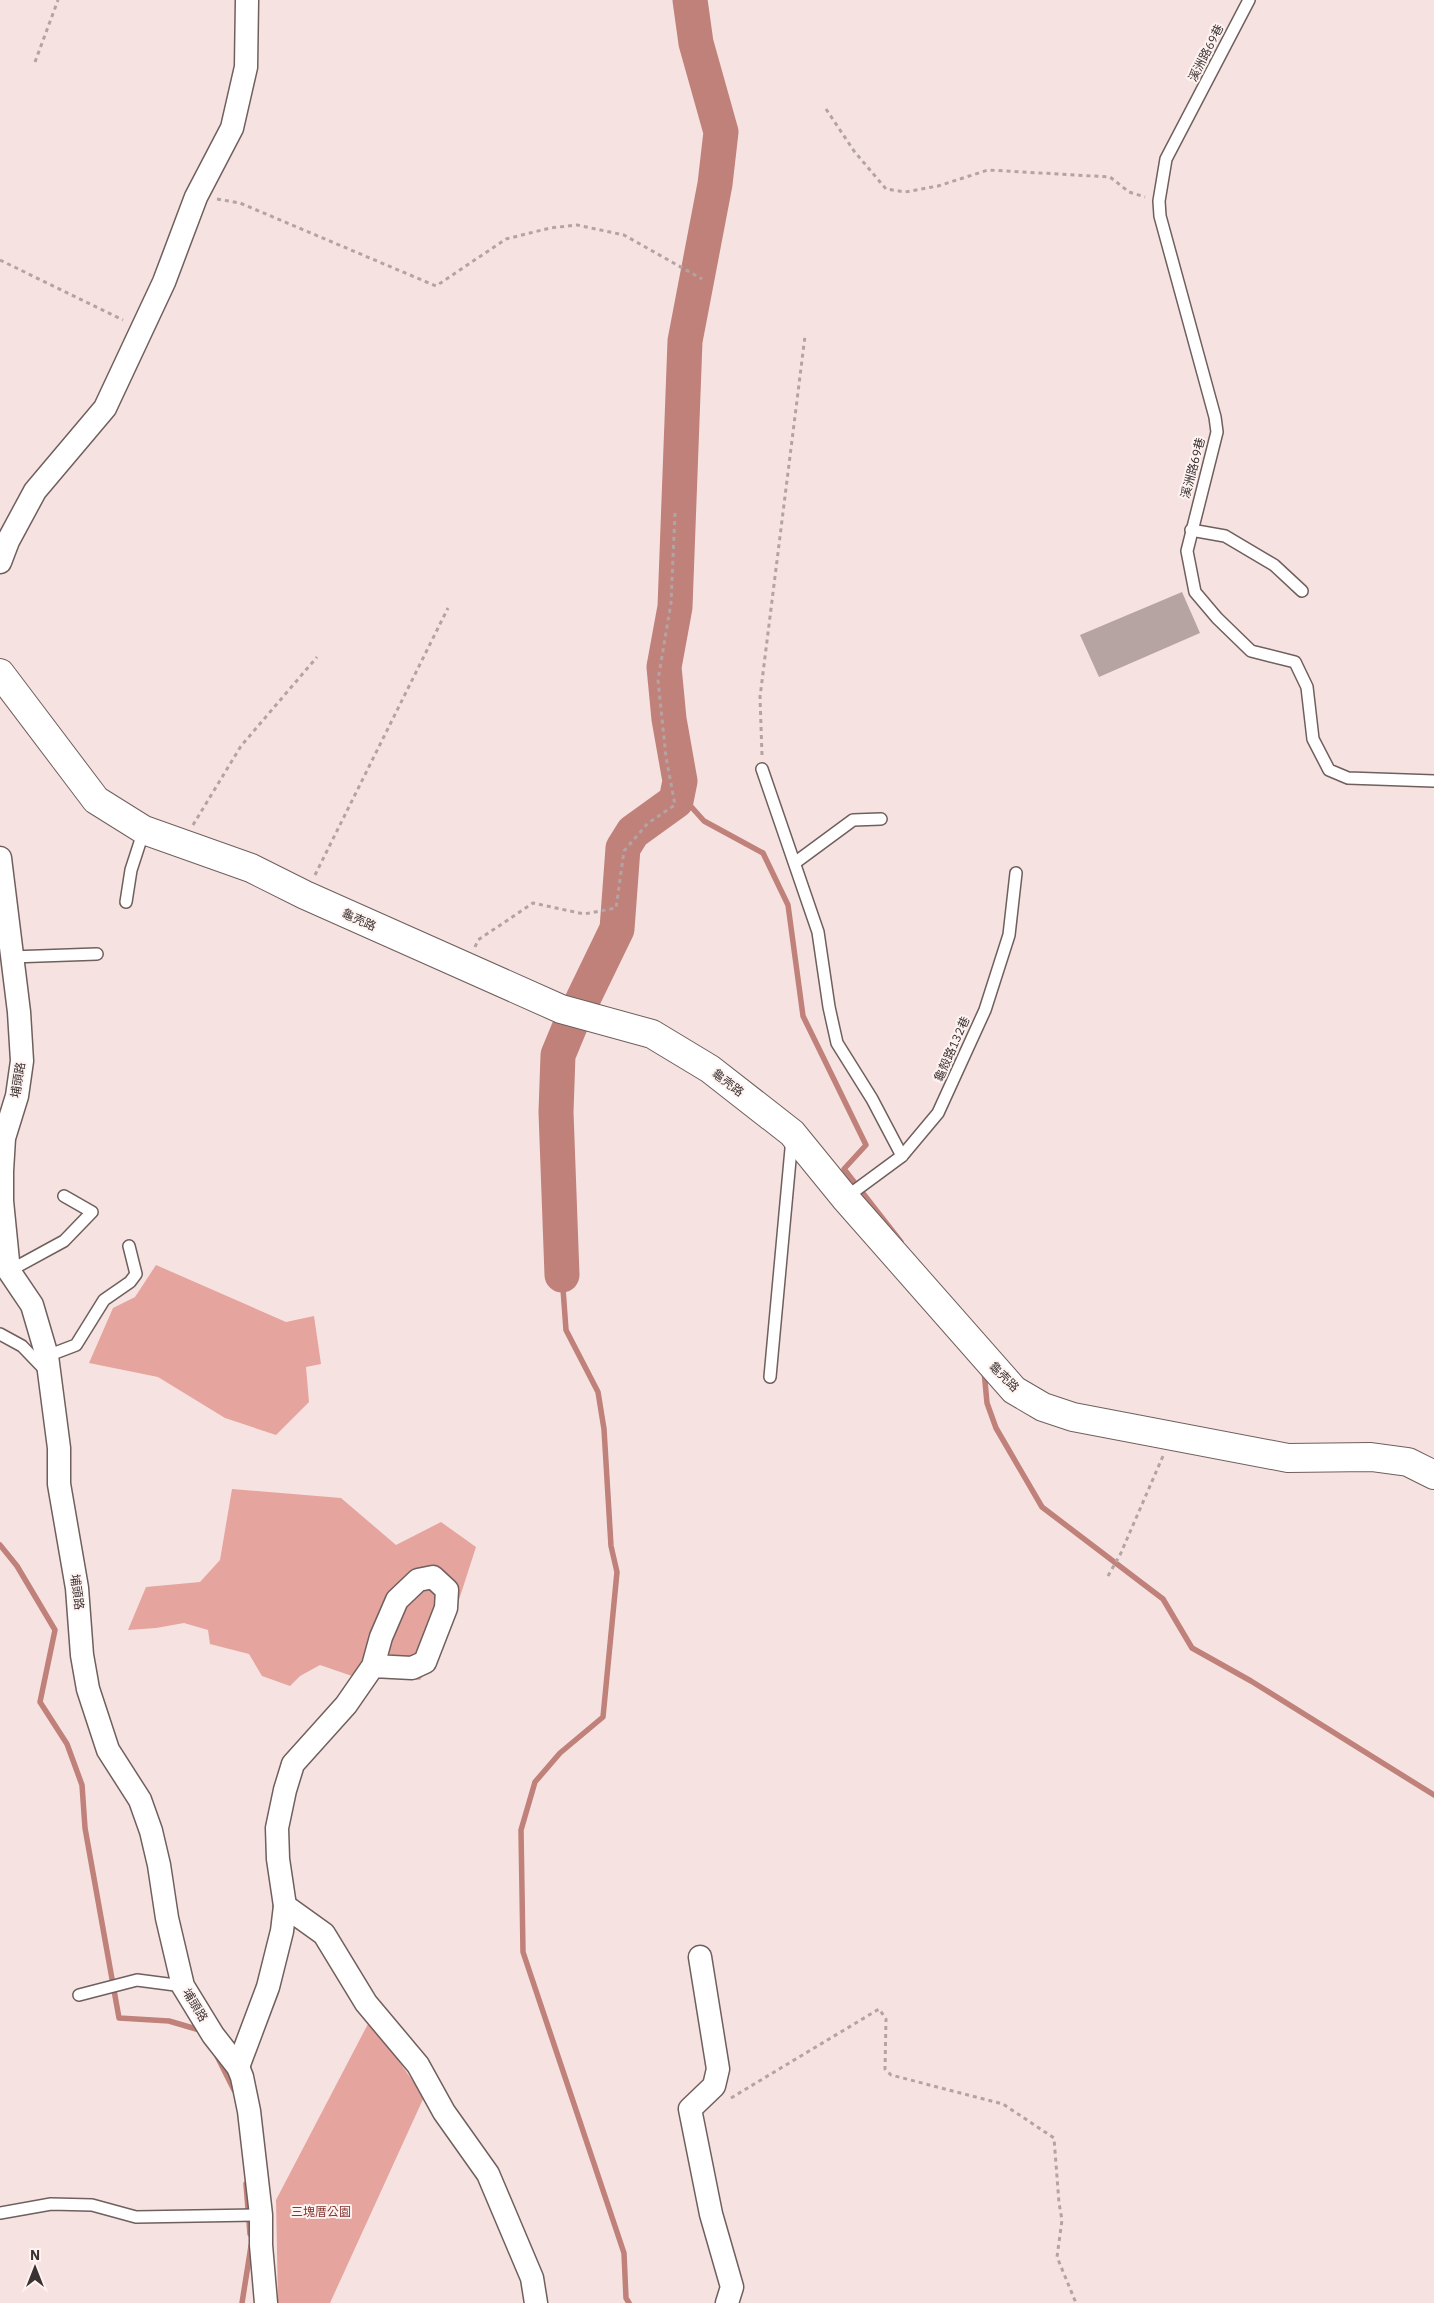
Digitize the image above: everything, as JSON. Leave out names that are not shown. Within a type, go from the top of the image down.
[{"type":"street","points":[[0,562],[8,541],[34,491],[105,408],[164,282],[196,196],[232,128],[246,67],[247,0]]},
{"type":"street","points":[[0,656],[0,673]]},
{"type":"street","name":"龜壳路","points":[[0,673],[96,800],[144,830],[251,868],[305,895],[465,968],[561,1009],[652,1034],[710,1069],[792,1133],[845,1198],[1014,1390],[1043,1407],[1073,1418],[1288,1458],[1371,1457],[1408,1462],[1434,1475]]},
{"type":"street","name":"埔頭路","points":[[0,858],[19,1012],[22,1061],[17,1096],[4,1138],[2,1201],[5,1269],[32,1305],[48,1366],[59,1448],[59,1484],[77,1588],[82,1628],[82,1655],[88,1689],[108,1750],[140,1800],[151,1832],[159,1865],[167,1918],[183,1986],[214,2035],[238,2067],[249,2111],[261,2215],[261,2246],[266,2303]]},
{"type":"street","points":[[238,2067],[268,1987],[282,1931],[284,1906],[278,1859],[277,1828],[284,1790],[293,1764],[346,1705],[373,1666]]},
{"type":"street","points":[[284,1906],[324,1934],[366,2003],[418,2065],[444,2112],[488,2174],[532,2278],[536,2303]]},
{"type":"street","points":[[700,1957],[718,2069],[714,2086],[690,2109],[711,2214],[732,2287],[727,2303]]},
{"type":"lane","name":"溪洲路69巷","points":[[1249,0],[1166,160],[1160,201],[1160,216],[1215,417],[1217,432],[1187,551],[1195,592],[1217,618],[1251,651],[1294,662],[1307,687],[1313,740],[1329,770],[1348,778],[1434,782]]},
{"type":"lane","points":[[1191,530],[1225,536],[1274,565],[1302,591]]},
{"type":"lane","points":[[762,769],[796,862],[818,932],[829,1007],[838,1043],[872,1099],[902,1156]]},
{"type":"lane","points":[[796,862],[853,820],[881,819]]},
{"type":"lane","points":[[126,902],[131,870],[144,830]]},
{"type":"lane","name":"龜殼路132巷","points":[[845,1198],[902,1156],[938,1113],[985,1010],[1008,935],[1016,873]]},
{"type":"lane","points":[[11,957],[97,954]]},
{"type":"lane","points":[[770,1377],[792,1133]]},
{"type":"lane","points":[[5,1269],[64,1241],[92,1212],[64,1196]]},
{"type":"lane","points":[[0,1334],[22,1346],[48,1366],[76,1345],[104,1300],[130,1282],[136,1274],[129,1246]]},
{"type":"lane","points":[[79,1995],[138,1980],[183,1986]]},
{"type":"lane","points":[[0,2213],[51,2204],[92,2205],[136,2217],[261,2215]]},
{"type":"path","points":[[35,62],[58,0]]},
{"type":"path","points":[[826,109],[854,152],[886,188],[905,192],[938,186],[988,170],[1110,177],[1129,192],[1160,201]]},
{"type":"path","points":[[196,196],[240,203],[436,286],[506,239],[550,228],[577,225],[624,235],[702,279]]},
{"type":"path","points":[[0,260],[142,330]]},
{"type":"path","points":[[762,769],[760,697],[805,336]]},
{"type":"path","points":[[465,968],[478,940],[532,903],[584,914],[616,908],[624,850],[648,823],[675,805],[666,757],[658,680],[671,602],[675,513]]},
{"type":"path","points":[[305,895],[448,608]]},
{"type":"path","points":[[182,842],[241,746],[317,657]]},
{"type":"path","points":[[1108,1576],[1120,1555],[1172,1437]]},
{"type":"path","points":[[714,2086],[727,2100],[879,2009],[886,2019],[885,2069],[891,2075],[1003,2104],[1054,2138],[1062,2220],[1056,2257],[1076,2303]]},
{"type":"green space","points":[[156,1265],[286,1322],[314,1316],[321,1364],[306,1367],[309,1402],[276,1435],[225,1418],[158,1377],[89,1363],[113,1308],[135,1297]]},
{"type":"green space","points":[[232,1489],[341,1498],[396,1545],[441,1522],[476,1547],[446,1640],[420,1680],[352,1676],[320,1665],[300,1676],[290,1686],[262,1676],[249,1654],[210,1644],[208,1630],[184,1623],[128,1630],[146,1587],[200,1582],[220,1560]]},
{"type":"green space","name":"三塊厝公園","points":[[370,2020],[424,2097],[330,2303],[278,2303],[276,2200]]},
{"type":"building","points":[[1182,592],[1200,633],[1099,677],[1080,635]]},
{"type":"waterway","points":[[562,1275],[556,1112],[558,1055],[617,929],[623,848],[633,832],[676,801],[680,781],[669,719],[664,667],[675,607],[685,341],[715,184],[721,132],[696,43],[690,0]]},
{"type":"waterway","points":[[678,792],[704,821],[763,853],[788,905],[803,1016],[866,1145],[844,1169],[901,1242]]},
{"type":"waterway","points":[[562,1275],[566,1330],[598,1392],[604,1429],[611,1546],[617,1572],[603,1717],[560,1753],[535,1782],[521,1830],[523,1952],[624,2253],[626,2298],[629,2303]]},
{"type":"waterway","points":[[984,1371],[987,1403],[996,1428],[1042,1507],[1163,1599],[1192,1648],[1251,1681],[1434,1795]]},
{"type":"waterway","points":[[0,1545],[17,1566],[55,1630],[40,1702],[67,1744],[82,1785],[85,1828],[119,2018],[169,2021],[203,2031]]},
{"type":"waterway","points":[[217,2056],[234,2090]]},
{"type":"waterway","points":[[246,2184],[250,2234]]},
{"type":"waterway","points":[[242,2303],[251,2246]]}]
